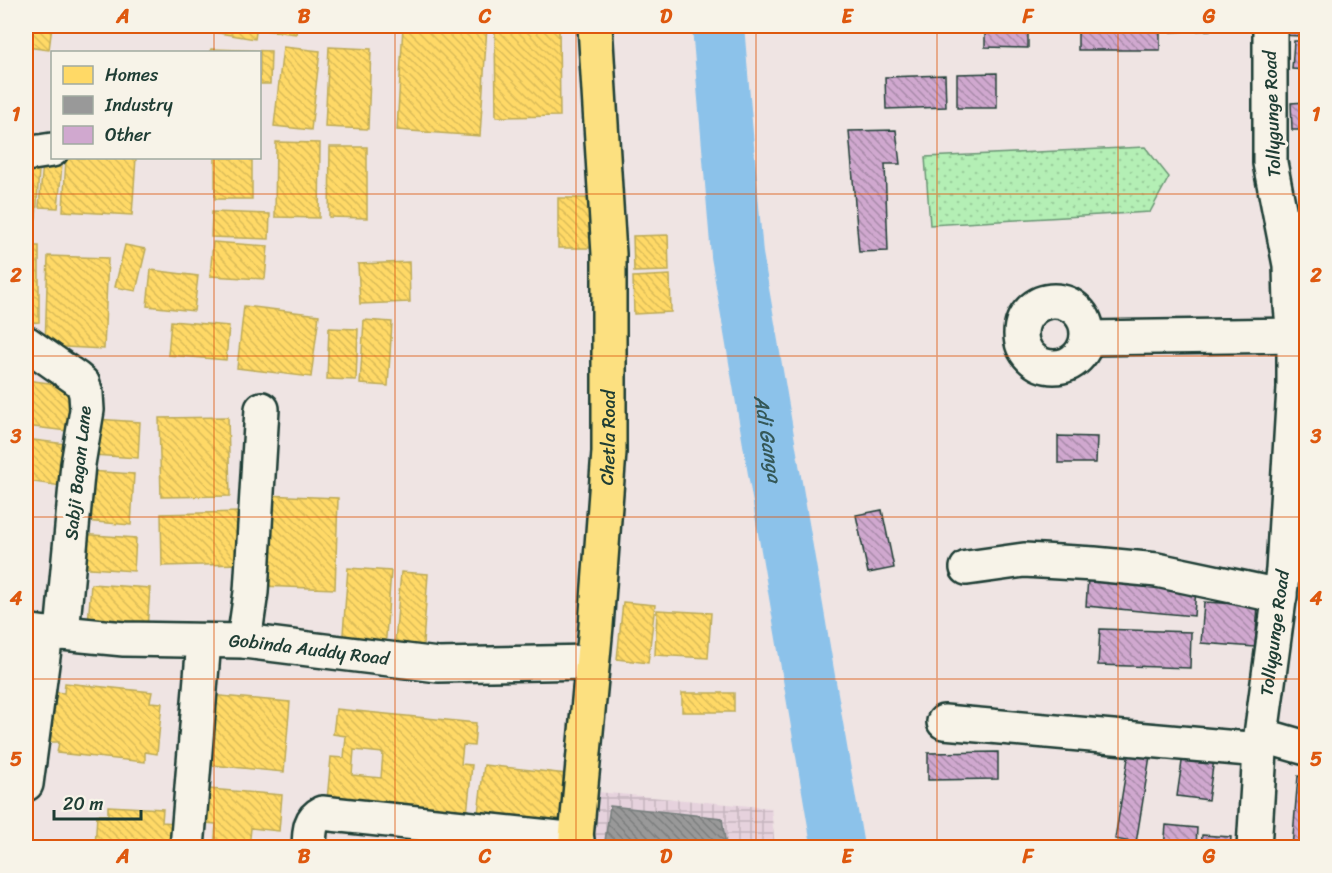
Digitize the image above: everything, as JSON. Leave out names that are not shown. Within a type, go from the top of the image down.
[{"type":"main road","name":"Chetla Road","points":[[576,844],[609,452],[609,254],[595,26]]},
{"type":"street","name":"Tollygunge Road","points":[[1254,848],[1260,743],[1298,469],[1290,265],[1270,163],[1270,26]]},
{"type":"street","points":[[26,154],[51,150]]},
{"type":"street","points":[[1087,338],[1294,335]]},
{"type":"street","name":"Sabji Bagan Lane","points":[[26,343],[83,384],[87,410],[45,633],[26,784]]},
{"type":"street","points":[[244,641],[251,592],[262,409]]},
{"type":"street","points":[[967,568],[1024,560],[1105,565],[1157,570],[1280,596]]},
{"type":"street","name":"Gobinda Auddy Road","points":[[45,633],[124,639],[244,641],[438,665],[592,662]]},
{"type":"street","points":[[187,848],[204,641]]},
{"type":"street","points":[[944,722],[1306,748]]},
{"type":"street","points":[[309,848],[310,824],[316,815],[322,813],[576,844]]},
{"type":"shaded area","points":[[597,792],[771,808],[775,847],[591,848]]},
{"type":"green space","points":[[1145,147],[1169,177],[1150,212],[930,225],[925,157]]},
{"type":"building: Homes","points":[[26,26],[52,26],[49,50],[26,47]]},
{"type":"building: Homes","points":[[162,26],[192,26],[191,34],[161,32]]},
{"type":"building: Homes","points":[[207,26],[257,26],[255,39],[206,31]]},
{"type":"building: Homes","points":[[265,26],[297,26],[296,34],[264,30]]},
{"type":"building: Homes","points":[[377,26],[377,30],[333,27]]},
{"type":"building: Homes","points":[[403,26],[487,26],[480,136],[397,130]]},
{"type":"building: Homes","points":[[495,28],[559,28],[560,116],[496,117]]},
{"type":"building: Homes","points":[[283,47],[320,51],[311,130],[274,126]]},
{"type":"building: Homes","points":[[329,47],[371,49],[368,129],[325,127]]},
{"type":"building: Homes","points":[[211,49],[271,51],[270,84],[261,84],[261,51],[210,51]]},
{"type":"building: Homes","points":[[276,142],[320,143],[319,218],[275,217]]},
{"type":"building: Homes","points":[[330,147],[367,147],[367,218],[329,217]]},
{"type":"building: Homes","points":[[66,159],[136,159],[132,215],[63,211]]},
{"type":"building: Homes","points":[[215,159],[252,159],[252,199],[215,199]]},
{"type":"building: Homes","points":[[43,163],[62,165],[58,208],[39,207]]},
{"type":"building: Homes","points":[[26,169],[39,170],[36,218],[26,217]]},
{"type":"building: Homes","points":[[558,198],[600,198],[600,248],[558,248]]},
{"type":"building: Homes","points":[[212,212],[270,214],[269,239],[211,237]]},
{"type":"building: Homes","points":[[668,235],[669,271],[634,272],[633,236]]},
{"type":"building: Homes","points":[[213,242],[268,246],[265,279],[210,276]]},
{"type":"building: Homes","points":[[125,245],[146,249],[136,291],[115,287]]},
{"type":"building: Homes","points":[[26,246],[39,246],[39,322],[26,323]]},
{"type":"building: Homes","points":[[48,256],[108,258],[104,349],[45,346]]},
{"type":"building: Homes","points":[[409,262],[410,302],[360,304],[358,264]]},
{"type":"building: Homes","points":[[151,270],[198,276],[194,311],[147,306]]},
{"type":"building: Homes","points":[[670,275],[671,312],[634,314],[633,277]]},
{"type":"building: Homes","points":[[244,306],[319,315],[311,377],[237,368]]},
{"type":"building: Homes","points":[[364,320],[392,322],[388,386],[360,384]]},
{"type":"building: Homes","points":[[171,321],[229,326],[226,360],[168,355]]},
{"type":"building: Homes","points":[[329,328],[358,329],[356,380],[327,379]]},
{"type":"building: Homes","points":[[26,380],[72,386],[67,431],[26,426]]},
{"type":"building: Homes","points":[[228,417],[230,496],[161,497],[159,418]]},
{"type":"building: Homes","points":[[95,419],[140,422],[138,458],[93,455]]},
{"type":"building: Homes","points":[[33,440],[74,445],[68,487],[28,481]]},
{"type":"building: Homes","points":[[88,471],[134,474],[131,525],[84,521]]},
{"type":"building: Homes","points":[[264,495],[338,498],[335,589],[261,586]]},
{"type":"building: Homes","points":[[240,512],[241,564],[162,566],[161,514]]},
{"type":"building: Homes","points":[[78,534],[136,538],[134,571],[76,567]]},
{"type":"building: Homes","points":[[348,568],[391,571],[385,650],[342,647]]},
{"type":"building: Homes","points":[[401,572],[428,574],[422,657],[394,654]]},
{"type":"building: Homes","points":[[91,584],[150,588],[147,629],[88,625]]},
{"type":"building: Homes","points":[[623,602],[655,605],[648,663],[617,659]]},
{"type":"building: Homes","points":[[657,610],[711,613],[708,658],[655,655]]},
{"type":"building: Homes","points":[[65,683],[152,692],[150,702],[162,703],[157,754],[145,752],[145,762],[57,753],[59,742],[50,742],[55,692],[64,693]]},
{"type":"building: Homes","points":[[682,693],[734,693],[734,712],[682,712]]},
{"type":"building: Homes","points":[[209,695],[290,702],[284,772],[201,764]]},
{"type":"building: Homes","points":[[336,709],[476,723],[474,746],[463,745],[461,764],[472,765],[467,814],[327,800],[331,757],[344,758],[346,736],[333,734]],"holes":[[[354,750],[383,753],[381,778],[352,775]]]},
{"type":"building: Homes","points":[[484,765],[567,774],[561,830],[477,821]]},
{"type":"building: Homes","points":[[197,788],[282,795],[279,831],[251,828],[249,848],[214,848],[216,824],[194,822]]},
{"type":"building: Homes","points":[[108,806],[163,809],[162,822],[177,823],[175,848],[95,848],[97,815],[108,815]]},
{"type":"building: Homes","points":[[333,842],[399,845],[399,848],[332,848]]},
{"type":"building: Industry","points":[[610,806],[722,818],[726,848],[604,848]]},
{"type":"building: Other","points":[[985,26],[1028,26],[1028,48],[985,47]]},
{"type":"building: Other","points":[[1078,26],[1160,26],[1160,50],[1078,50]]},
{"type":"building: Other","points":[[1167,26],[1209,26],[1210,30],[1168,32]]},
{"type":"building: Other","points":[[1282,26],[1299,26],[1299,36],[1282,35]]},
{"type":"building: Other","points":[[1294,41],[1306,41],[1306,70],[1292,69]]},
{"type":"building: Other","points":[[997,73],[997,108],[957,108],[957,74]]},
{"type":"building: Other","points":[[945,75],[946,107],[886,109],[885,77]]},
{"type":"building: Other","points":[[1306,102],[1306,130],[1292,130],[1291,103]]},
{"type":"building: Other","points":[[896,130],[900,164],[885,164],[888,251],[859,252],[849,131]]},
{"type":"building: Other","points":[[1058,436],[1097,437],[1096,463],[1058,463]]},
{"type":"building: Other","points":[[882,510],[894,568],[868,573],[856,515]]},
{"type":"building: Other","points":[[1088,578],[1196,588],[1194,616],[1086,606]]},
{"type":"building: Other","points":[[1204,602],[1258,605],[1255,647],[1201,643]]},
{"type":"building: Other","points":[[1100,629],[1191,632],[1190,668],[1098,665]]},
{"type":"building: Other","points":[[1184,748],[1215,753],[1208,800],[1177,796]]},
{"type":"building: Other","points":[[998,752],[998,779],[928,780],[928,753]]},
{"type":"building: Other","points":[[1129,752],[1150,756],[1136,843],[1115,839]]},
{"type":"building: Other","points":[[1298,776],[1306,777],[1306,848],[1292,848]]},
{"type":"building: Other","points":[[1166,825],[1197,828],[1196,848],[1164,848]]},
{"type":"building: Other","points":[[1202,835],[1231,837],[1230,848],[1201,848]]},
{"type":"waterway","name":"Adi Ganga","points":[[718,26],[737,255],[838,848]]}]
